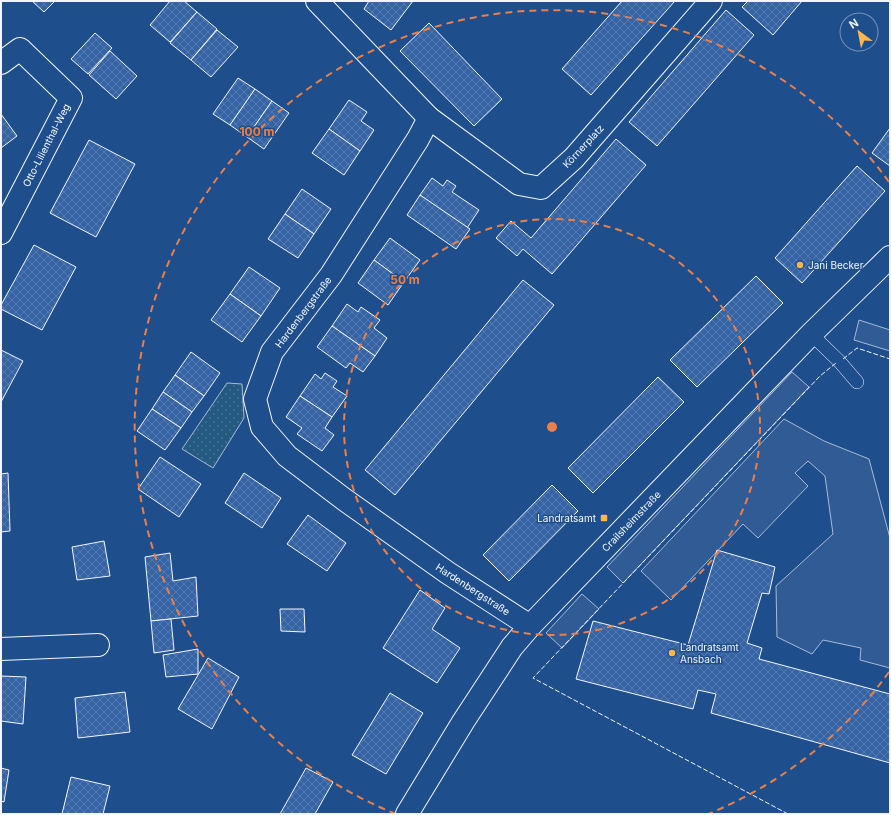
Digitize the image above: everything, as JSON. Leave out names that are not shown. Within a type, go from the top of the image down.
[{"type":"street","name":"Körnerplatz","points":[[429,118],[520,184],[541,188],[574,158],[711,1]]},
{"type":"street","points":[[322,3],[429,118]]},
{"type":"street","name":"Otto-Lilienthal-Weg","points":[[1,62],[20,49],[71,98],[1,233]]},
{"type":"street","name":"Hardenbergstraße","points":[[429,118],[418,139],[331,275],[272,352],[255,399],[262,427],[287,456],[345,500],[448,574],[530,626]]},
{"type":"street","name":"Crailsheimstraße","points":[[407,814],[463,722],[512,647],[530,626],[811,334],[890,257]]},
{"type":"street","points":[[1,649],[98,644]]},
{"type":"lane","points":[[811,334],[839,361],[857,382]]},
{"type":"shaded area","points":[[859,320],[890,330],[890,351],[854,340]]},
{"type":"shaded area","points":[[792,372],[809,387],[623,583],[607,567]]},
{"type":"shaded area","points":[[227,383],[242,384],[244,418],[213,468],[182,449]]},
{"type":"shaded area","points":[[784,419],[824,441],[869,459],[890,538],[890,668],[860,660],[861,648],[823,640],[812,654],[777,637],[776,586],[833,534],[825,476],[808,461],[795,473],[808,486],[758,538],[743,524],[671,600],[641,571]]},
{"type":"shaded area","points":[[582,594],[599,609],[562,648],[546,633]]},
{"type":"building","points":[[32,1],[55,1],[44,12]]},
{"type":"building","points":[[170,1],[184,1],[197,12],[170,42],[150,25]]},
{"type":"building","points":[[369,1],[413,1],[391,30],[364,9]]},
{"type":"building","points":[[622,1],[675,1],[591,95],[562,69]]},
{"type":"building","points":[[748,1],[802,1],[773,35],[742,7]]},
{"type":"building","points":[[726,10],[754,35],[657,146],[629,122]]},
{"type":"building","points":[[197,12],[217,29],[191,60],[170,43]]},
{"type":"building","points":[[429,23],[502,99],[474,126],[400,51]]},
{"type":"building","points":[[217,30],[238,47],[211,77],[191,60]]},
{"type":"building","points":[[95,33],[112,48],[88,74],[71,59]]},
{"type":"building","points":[[110,51],[137,76],[116,99],[89,75]]},
{"type":"building","points":[[238,78],[255,89],[230,125],[213,114]]},
{"type":"building","points":[[255,89],[272,101],[247,137],[230,125]]},
{"type":"building","points":[[349,100],[367,112],[361,121],[374,130],[360,151],[329,129]]},
{"type":"building","points":[[272,101],[289,113],[264,149],[247,137]]},
{"type":"building","points":[[1,114],[17,136],[1,148]]},
{"type":"building","points":[[890,128],[890,166],[872,153]]},
{"type":"building","points":[[329,129],[360,151],[344,175],[312,153]]},
{"type":"building","points":[[616,139],[646,165],[552,274],[523,249],[517,256],[496,238],[511,221],[531,238]]},
{"type":"building","points":[[89,140],[135,164],[96,237],[50,213]]},
{"type":"building","points":[[857,166],[885,191],[802,283],[775,258]]},
{"type":"building","points":[[432,178],[443,186],[447,180],[456,186],[452,192],[479,210],[467,228],[420,195]]},
{"type":"building","points":[[302,189],[331,209],[314,234],[285,214]]},
{"type":"building","points":[[420,195],[470,229],[456,249],[407,215]]},
{"type":"building","points":[[285,214],[314,234],[298,258],[268,239]]},
{"type":"building","points":[[390,238],[420,260],[404,282],[374,260]]},
{"type":"building","points":[[34,245],[76,267],[42,330],[1,309],[1,305]]},
{"type":"building","points":[[374,260],[404,282],[388,305],[358,283]]},
{"type":"building","points":[[249,267],[280,288],[261,316],[230,294]]},
{"type":"building","points":[[756,276],[783,303],[697,387],[670,360]]},
{"type":"building","points":[[523,280],[554,305],[395,495],[365,470]]},
{"type":"building","points":[[230,294],[261,316],[242,342],[211,320]]},
{"type":"building","points":[[347,304],[358,312],[361,307],[380,320],[374,328],[387,338],[375,356],[332,326]]},
{"type":"building","points":[[332,326],[375,356],[363,372],[350,363],[346,368],[317,347]]},
{"type":"building","points":[[1,350],[23,361],[1,402]]},
{"type":"building","points":[[191,352],[220,373],[204,396],[175,375]]},
{"type":"building","points":[[325,373],[337,381],[333,387],[347,396],[332,417],[300,396],[315,374],[321,379]]},
{"type":"building","points":[[175,375],[204,396],[192,412],[163,392]]},
{"type":"building","points":[[658,377],[684,402],[593,493],[568,468]]},
{"type":"building","points":[[163,392],[192,412],[181,428],[152,409]]},
{"type":"building","points":[[300,396],[332,417],[325,428],[334,435],[322,451],[297,434],[302,428],[286,417]]},
{"type":"building","points":[[152,409],[181,428],[165,450],[137,431]]},
{"type":"building","points":[[160,457],[201,484],[179,517],[138,489]]},
{"type":"building","points":[[8,473],[10,531],[1,532],[1,474]]},
{"type":"building","points":[[244,473],[281,498],[262,528],[225,503]]},
{"type":"building","points":[[552,485],[578,511],[509,581],[483,555]]},
{"type":"building","points":[[308,515],[346,543],[327,571],[287,544]]},
{"type":"building","points":[[104,541],[110,576],[77,580],[72,547]]},
{"type":"building","name":"Landratsamt Ansbach","points":[[717,550],[775,567],[769,594],[762,593],[747,643],[762,648],[759,659],[890,694],[890,763],[711,713],[716,694],[698,690],[693,709],[576,679],[593,621],[688,645]]},
{"type":"building","points":[[170,553],[173,581],[196,577],[198,616],[151,621],[145,557]]},
{"type":"building","points":[[420,590],[445,608],[432,629],[460,648],[437,683],[383,648]]},
{"type":"building","points":[[280,609],[304,609],[305,632],[281,631]]},
{"type":"building","points":[[171,619],[174,650],[154,653],[151,621]]},
{"type":"building","points":[[198,649],[198,674],[166,677],[163,655]]},
{"type":"building","points":[[208,658],[239,677],[212,729],[178,709]]},
{"type":"building","points":[[1,676],[26,677],[23,724],[1,721]]},
{"type":"building","points":[[125,692],[130,732],[78,738],[75,698]]},
{"type":"building","points":[[390,693],[423,713],[386,774],[352,755]]},
{"type":"building","points":[[1,768],[9,770],[4,802],[1,801]]},
{"type":"building","points":[[306,768],[333,782],[315,814],[280,814]]},
{"type":"building","points":[[71,777],[110,786],[103,814],[62,814]]},
{"type":"fence","points":[[843,359],[857,348],[890,359]]},
{"type":"fence","points":[[788,814],[533,678],[820,376],[836,363]]},
{"type":"place","name":"Jani Becker","points":[[800,265]]},
{"type":"place","name":"Landratsamt","points":[[604,518]]},
{"type":"place","name":"Landratsamt Ansbach","points":[[672,653]]}]
